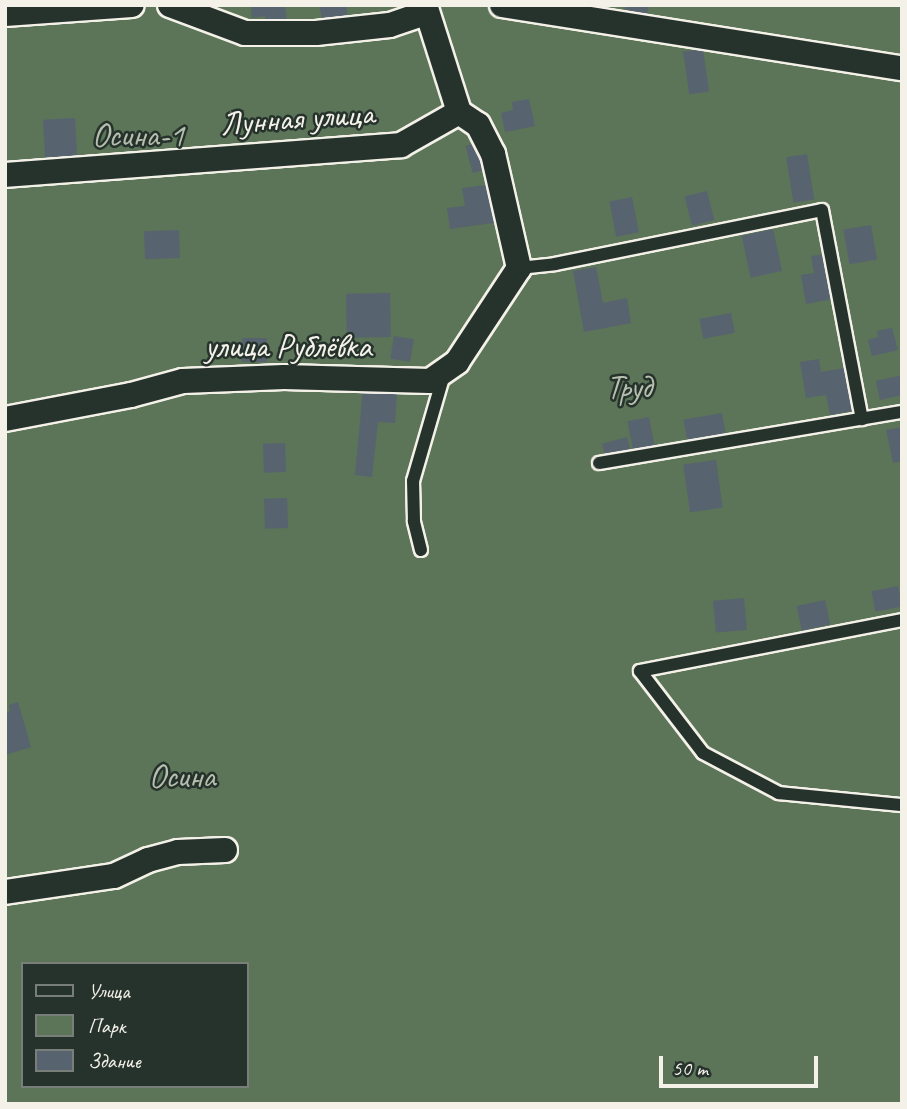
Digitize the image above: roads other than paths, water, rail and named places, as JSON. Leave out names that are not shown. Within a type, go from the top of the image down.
[{"type":"street","points":[[5,14],[132,5]]},
{"type":"street","points":[[170,5],[245,33],[316,33],[390,26],[426,8],[459,112],[478,125],[493,154],[519,268]]},
{"type":"street","points":[[502,5],[902,68]]},
{"type":"street","name":"Лунная улица","points":[[5,175],[89,166],[401,145],[459,112]]},
{"type":"street","name":"улица Рублёвка","points":[[5,419],[131,395],[183,380],[284,377],[429,381],[457,362],[519,268]]},
{"type":"street","points":[[5,892],[114,876],[148,860],[178,852],[225,850]]},
{"type":"lane","points":[[519,268],[555,264],[822,210],[862,419]]},
{"type":"lane","points":[[421,550],[414,521],[413,481],[445,370]]},
{"type":"lane","points":[[599,463],[902,412]]},
{"type":"lane","points":[[902,620],[640,671],[703,753],[779,793],[902,806]]},
{"type":"park label","name":"Осина-1","points":[[138,136]]},
{"type":"park label","name":"Труд","points":[[629,388]]},
{"type":"park label","name":"Осина","points":[[182,777]]}]
